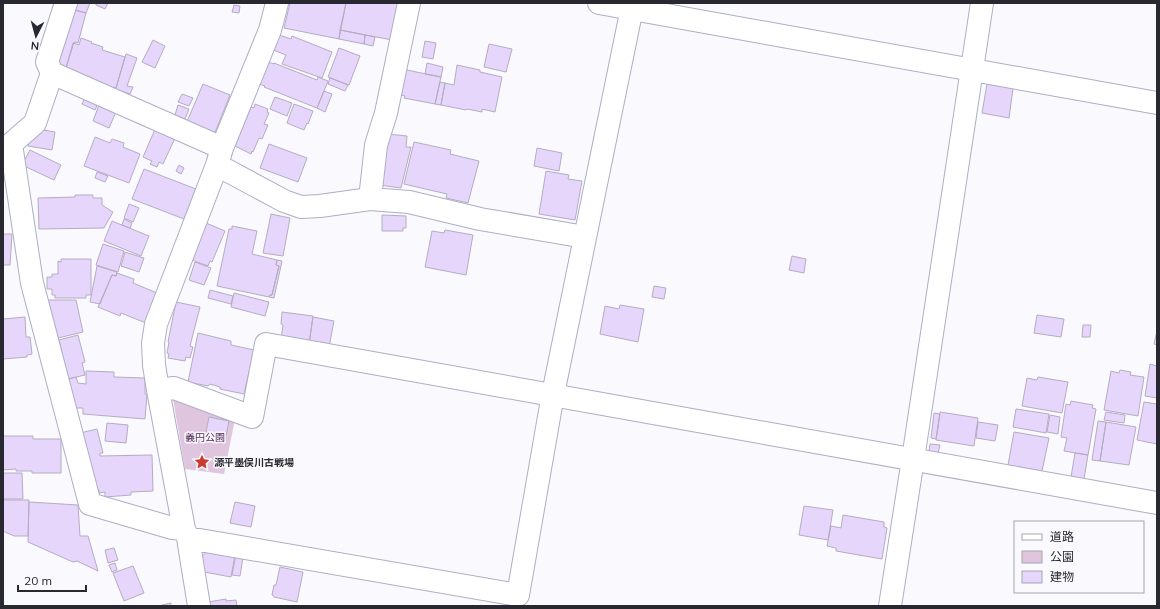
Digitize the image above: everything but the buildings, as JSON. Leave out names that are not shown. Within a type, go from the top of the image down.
[{"type":"street","points":[[66,3],[47,62],[52,73],[219,156],[284,201],[301,207],[370,199],[409,202],[480,219],[585,237]]},
{"type":"street","points":[[198,606],[186,534],[158,390],[153,343],[156,324],[219,156],[270,30],[277,3]]},
{"type":"street","points":[[370,199],[376,145],[386,113],[409,3]]},
{"type":"street","points":[[599,3],[632,6],[1157,103]]},
{"type":"street","points":[[890,606],[973,70],[982,3]]},
{"type":"street","points":[[52,73],[35,123],[10,144],[32,283],[90,504],[172,528],[186,534],[518,595],[553,394],[632,6]]},
{"type":"street","points":[[158,390],[174,388],[252,417],[266,344],[1157,503]]},
{"type":"green space","name":"義円公園","points":[[173,399],[235,419],[224,474],[185,469]]},
{"type":"place","name":"源平墨俣川古戦場","points":[[202,462]]}]
